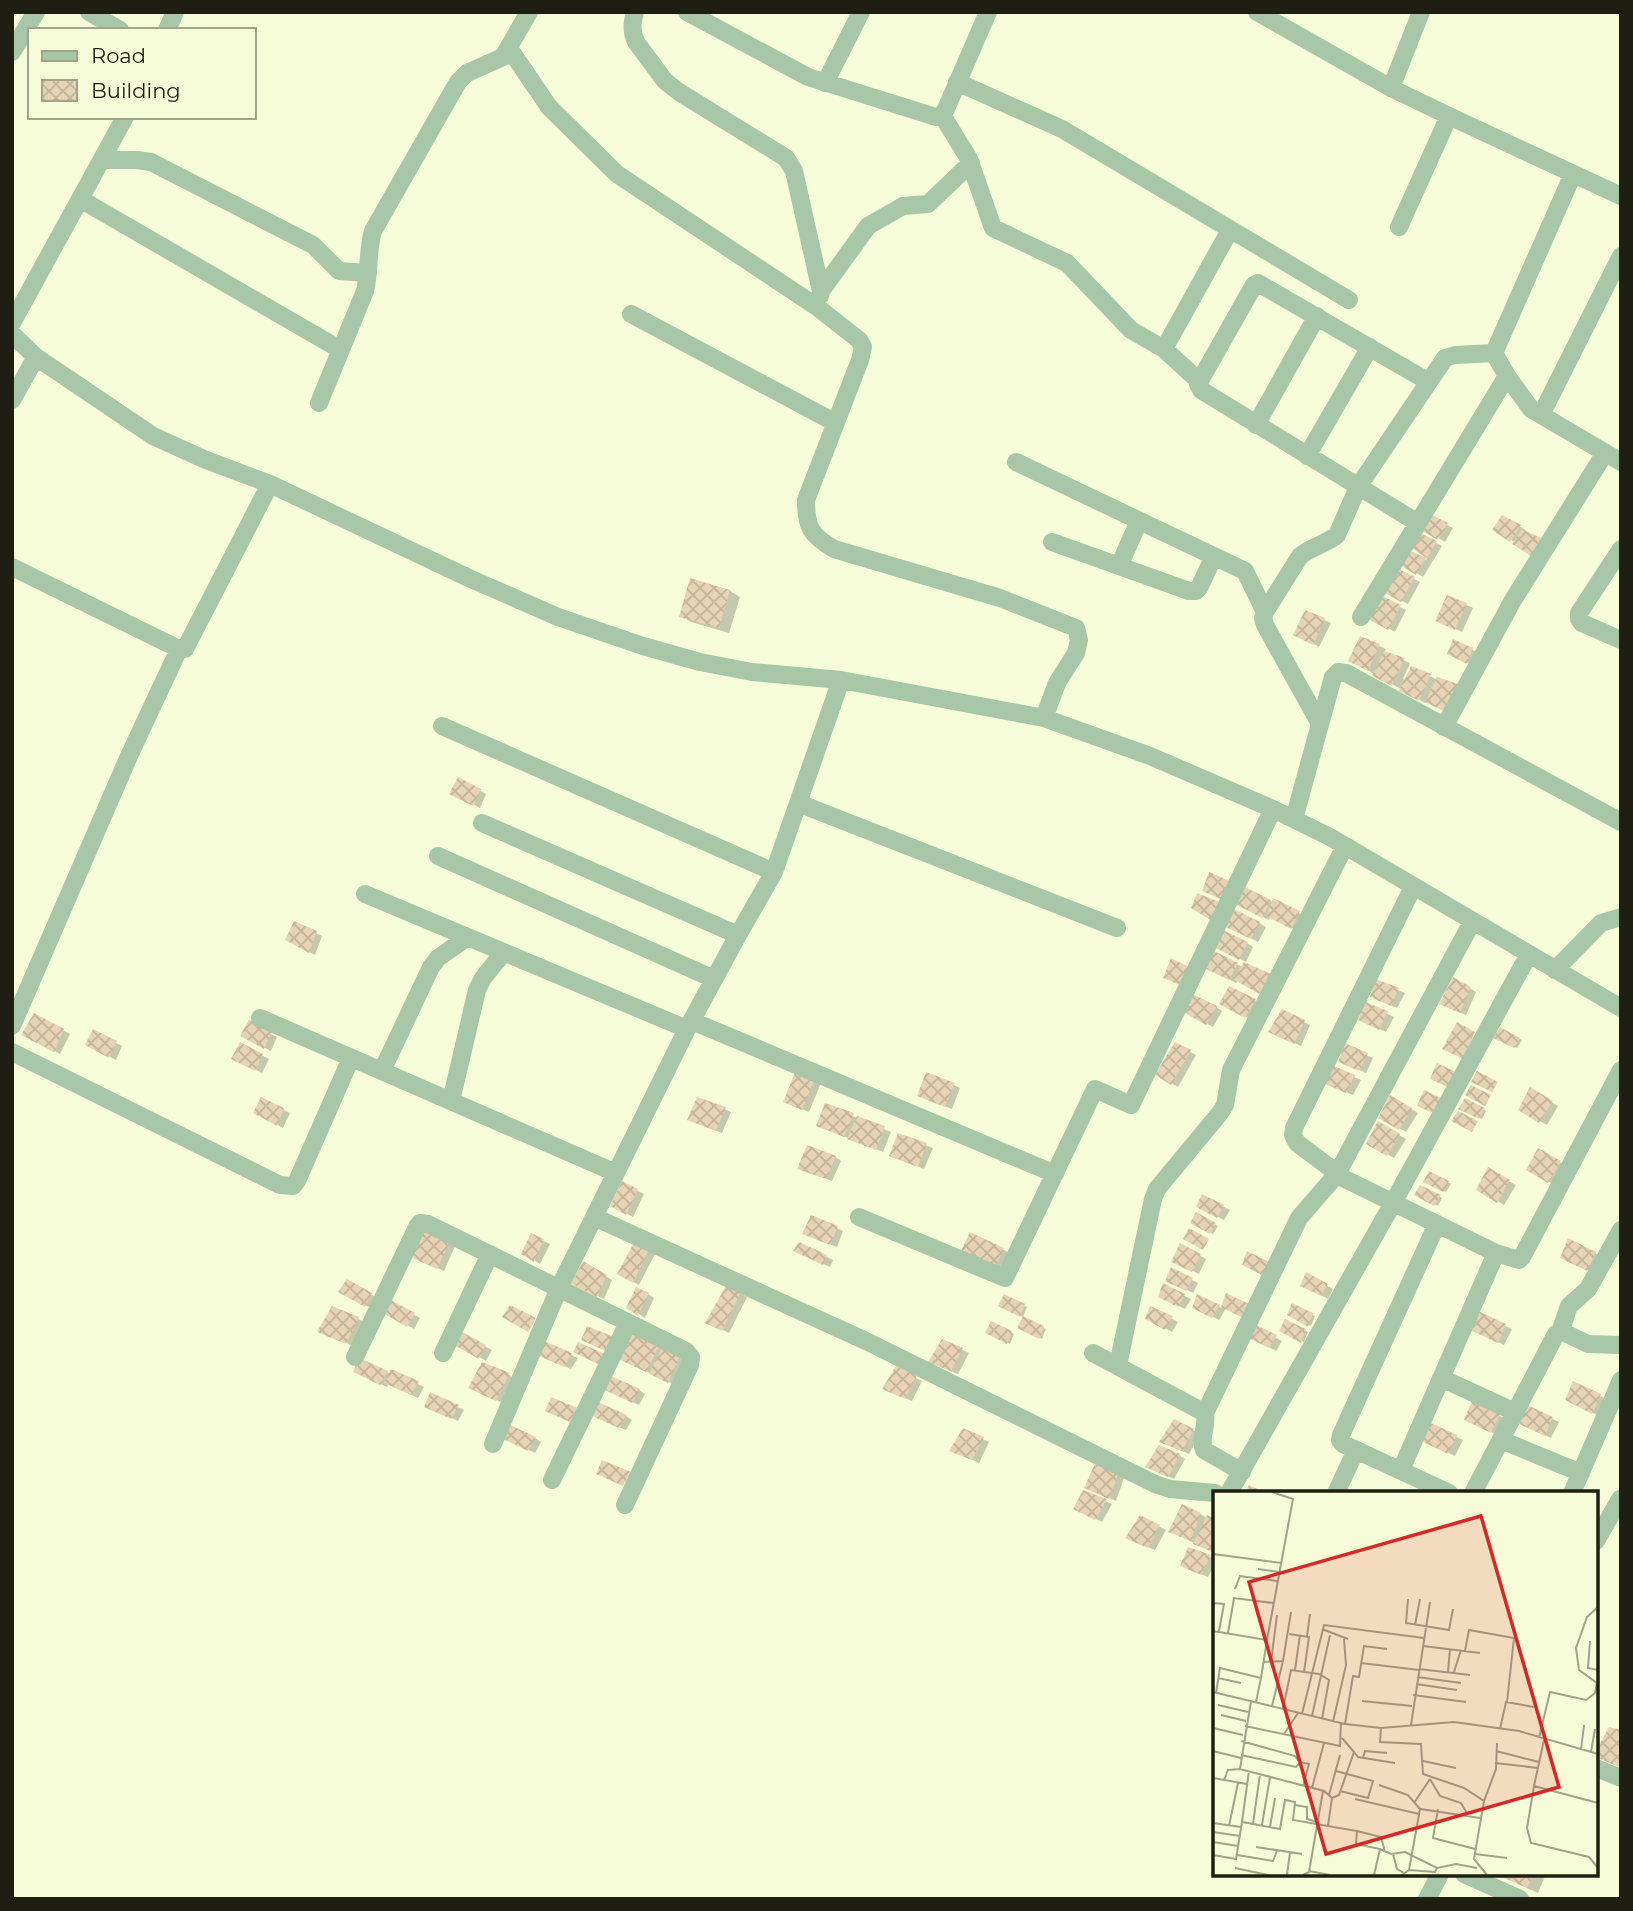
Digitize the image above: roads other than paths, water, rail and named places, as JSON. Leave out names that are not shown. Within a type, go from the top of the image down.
[{"type":"street","points":[[12,52],[36,12]]},
{"type":"street","points":[[89,12],[117,28]]},
{"type":"street","points":[[168,28],[175,12]]},
{"type":"street","points":[[319,403],[365,291],[373,231],[458,82],[467,73],[503,57],[529,12]]},
{"type":"street","points":[[635,12],[632,35],[664,81],[786,158],[790,164],[794,171],[819,299]]},
{"type":"street","points":[[687,12],[808,78],[936,117],[942,115],[988,12]]},
{"type":"street","points":[[825,83],[861,12]]},
{"type":"street","points":[[1257,12],[1391,88],[1621,195]]},
{"type":"street","points":[[1391,88],[1421,12]]},
{"type":"street","points":[[509,48],[549,107],[617,174],[819,299],[859,340],[863,347],[860,360],[806,500],[806,521],[812,533],[834,549],[1000,598],[1076,628],[1079,640],[1076,653],[1057,683],[1044,718]]},
{"type":"street","points":[[957,82],[1062,129],[1349,300]]},
{"type":"street","points":[[942,115],[971,163],[993,228],[1067,263],[1131,330],[1164,349],[1199,381]]},
{"type":"street","points":[[1399,227],[1449,116]]},
{"type":"street","points":[[12,323],[124,119]]},
{"type":"street","points":[[102,160],[151,162],[313,244],[339,271],[368,273]]},
{"type":"street","points":[[819,299],[868,226],[902,206],[933,201],[971,163]]},
{"type":"street","points":[[1494,353],[1573,174]]},
{"type":"street","points":[[80,199],[341,350]]},
{"type":"street","points":[[1164,349],[1230,230]]},
{"type":"street","points":[[1541,415],[1621,256]]},
{"type":"street","points":[[1418,523],[1201,390],[1199,381],[1254,285],[1258,283],[1429,382]]},
{"type":"street","points":[[631,314],[836,423]]},
{"type":"street","points":[[1256,425],[1317,316]]},
{"type":"street","points":[[12,334],[37,357],[153,436],[270,484],[558,617],[643,646],[752,673],[841,680],[1044,718],[1150,756],[1273,809],[1345,846],[1621,1008]]},
{"type":"street","points":[[1307,456],[1370,347]]},
{"type":"street","points":[[1494,353],[1531,409],[1621,462]]},
{"type":"street","points":[[1320,724],[1265,625],[1265,612],[1300,556],[1335,538],[1357,487],[1445,358],[1494,353]]},
{"type":"street","points":[[12,400],[37,357]]},
{"type":"street","points":[[1362,617],[1507,376]]},
{"type":"street","points":[[1444,727],[1513,600],[1605,453]]},
{"type":"street","points":[[1016,462],[1245,571],[1265,612]]},
{"type":"street","points":[[12,567],[179,649],[185,649],[270,484]]},
{"type":"street","points":[[1118,566],[1139,520]]},
{"type":"street","points":[[1052,542],[1189,591],[1199,588],[1214,556]]},
{"type":"street","points":[[1621,549],[1579,613],[1579,620],[1582,624],[1621,640]]},
{"type":"street","points":[[12,1026],[128,756],[179,649]]},
{"type":"street","points":[[1294,819],[1332,677],[1338,672],[1346,673],[1621,822]]},
{"type":"street","points":[[493,1444],[559,1288],[689,1025],[774,872],[841,680]]},
{"type":"street","points":[[442,726],[774,872]]},
{"type":"street","points":[[798,803],[1117,928]]},
{"type":"street","points":[[859,1217],[1005,1278],[1095,1089],[1131,1105],[1273,809]]},
{"type":"street","points":[[482,823],[738,935]]},
{"type":"street","points":[[1118,1366],[1157,1189],[1225,1105],[1231,1070],[1345,846]]},
{"type":"street","points":[[438,856],[714,979]]},
{"type":"street","points":[[1413,887],[1294,1128],[1293,1135],[1297,1143],[1337,1174],[1392,1203],[1496,1253],[1519,1260],[1621,1070]]},
{"type":"street","points":[[365,894],[1055,1174]]},
{"type":"street","points":[[1555,970],[1601,923],[1621,917]]},
{"type":"street","points":[[1242,1472],[1204,1450],[1202,1438],[1205,1413],[1299,1218],[1337,1174],[1472,922]]},
{"type":"street","points":[[382,1071],[431,967],[438,958],[468,937]]},
{"type":"street","points":[[451,1101],[477,990],[504,952]]},
{"type":"street","points":[[1230,1491],[1529,954]]},
{"type":"street","points":[[260,1018],[616,1173]]},
{"type":"street","points":[[12,1052],[287,1187],[293,1186],[297,1181],[351,1058]]},
{"type":"street","points":[[594,1217],[866,1341],[1155,1484],[1170,1489],[1213,1493]]},
{"type":"street","points":[[355,1357],[420,1223],[428,1224],[686,1351],[691,1357],[690,1365],[625,1505]]},
{"type":"street","points":[[1437,1224],[1340,1440],[1343,1444],[1445,1491]]},
{"type":"street","points":[[1474,1491],[1560,1332],[1569,1306],[1588,1289],[1621,1230]]},
{"type":"street","points":[[1401,1470],[1496,1253]]},
{"type":"street","points":[[443,1353],[490,1254]]},
{"type":"street","points":[[552,1480],[628,1323]]},
{"type":"street","points":[[1560,1332],[1588,1344],[1621,1345]]},
{"type":"street","points":[[1093,1353],[1205,1413]]},
{"type":"street","points":[[1441,1378],[1515,1412]]},
{"type":"street","points":[[1573,1491],[1621,1380]]},
{"type":"street","points":[[1501,1440],[1581,1473]]},
{"type":"street","points":[[1337,1491],[1356,1450]]},
{"type":"street","points":[[1598,1538],[1620,1499]]},
{"type":"street","points":[[1598,1769],[1621,1778]]},
{"type":"street","points":[[1427,1899],[1439,1876]]},
{"type":"street","points":[[1468,1876],[1520,1899]]}]
